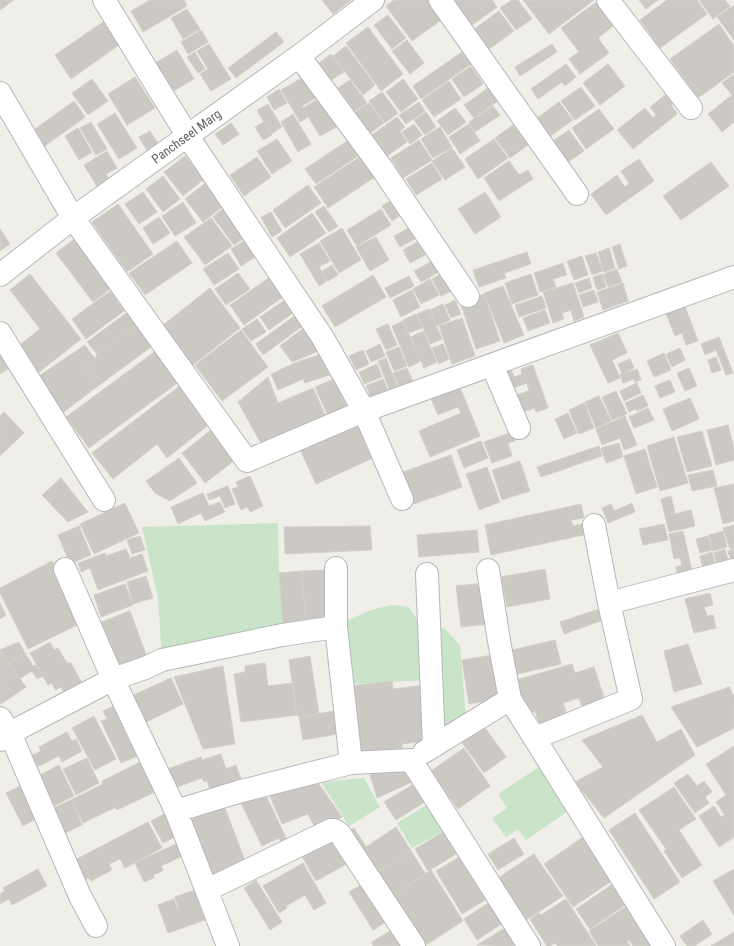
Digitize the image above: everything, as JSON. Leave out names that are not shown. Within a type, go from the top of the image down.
[{"type":"street","points":[[104,0],[187,135],[323,338],[364,412],[402,499]]},
{"type":"street","name":"Panchseel Marg","points":[[0,275],[73,218],[299,56],[373,0]]},
{"type":"street","points":[[440,0],[577,194]]},
{"type":"street","points":[[608,0],[691,108]]},
{"type":"street","points":[[299,56],[381,167],[468,296]]},
{"type":"street","points":[[0,93],[73,218],[248,461],[364,412],[734,277]]},
{"type":"street","points":[[0,333],[104,500]]},
{"type":"street","points":[[492,365],[519,428]]},
{"type":"street","points":[[535,738],[632,699],[609,603],[594,525]]},
{"type":"street","points":[[336,568],[336,627],[351,763]]},
{"type":"street","points":[[65,569],[112,679],[176,811],[228,946]]},
{"type":"street","points":[[488,570],[510,699],[664,946]]},
{"type":"street","points":[[609,603],[734,570]]},
{"type":"street","points":[[427,574],[434,746]]},
{"type":"street","points":[[96,926],[80,896],[3,730],[112,679],[146,668],[162,660],[282,635],[336,627]]},
{"type":"street","points":[[176,811],[238,792],[351,763],[410,760],[510,699]]},
{"type":"street","points":[[410,760],[529,946]]},
{"type":"street","points":[[207,890],[331,830],[334,830],[340,834],[414,946]]},
{"type":"green space","points":[[278,523],[279,573],[283,628],[162,660],[158,598],[142,527]]},
{"type":"green space","points":[[392,605],[409,607],[423,629],[444,628],[460,645],[466,718],[444,752],[429,680],[353,684],[344,622],[371,610]]},
{"type":"green space","points":[[542,765],[571,809],[526,840],[518,829],[506,837],[492,818],[507,808],[498,794]]},
{"type":"green space","points":[[364,778],[380,807],[349,826],[321,782]]},
{"type":"green space","points":[[428,804],[442,832],[412,848],[397,823]]},
{"type":"building","points":[[0,0],[14,0],[0,10]]},
{"type":"building","points":[[150,0],[184,0],[187,6],[143,32],[131,11]]},
{"type":"building","points":[[322,0],[351,0],[333,14]]},
{"type":"building","points":[[394,0],[431,0],[444,18],[412,41],[386,6]]},
{"type":"building","points":[[447,0],[492,0],[497,7],[467,29]]},
{"type":"building","points":[[512,0],[518,0],[532,19],[516,30],[500,8]]},
{"type":"building","points":[[523,0],[594,0],[549,34]]},
{"type":"building","points":[[599,0],[617,23],[598,38],[609,53],[580,74],[569,59],[579,52],[561,28]]},
{"type":"building","points":[[639,0],[658,0],[646,9]]},
{"type":"building","points":[[667,0],[697,0],[707,14],[660,48],[640,20]]},
{"type":"building","points":[[699,0],[725,0],[730,6],[713,19]]},
{"type":"building","points":[[734,5],[734,40],[717,17]]},
{"type":"building","points":[[187,9],[200,29],[183,39],[171,18]]},
{"type":"building","points":[[499,11],[514,31],[488,50],[473,30]]},
{"type":"building","points":[[388,15],[406,38],[392,49],[374,25]]},
{"type":"building","points":[[103,22],[119,45],[71,79],[55,55]]},
{"type":"building","points":[[719,24],[734,46],[734,72],[698,98],[670,59]]},
{"type":"building","points":[[368,27],[403,74],[381,91],[346,43]]},
{"type":"building","points":[[201,30],[208,42],[188,54],[181,42]]},
{"type":"building","points":[[276,32],[284,42],[236,78],[228,68]]},
{"type":"building","points":[[407,40],[424,63],[410,74],[392,51]]},
{"type":"building","points":[[209,44],[231,79],[211,91],[200,74],[208,69],[197,51]]},
{"type":"building","points":[[552,44],[557,52],[520,76],[515,67]]},
{"type":"building","points":[[346,46],[375,85],[363,95],[333,56]]},
{"type":"building","points":[[177,50],[194,79],[170,93],[152,65]]},
{"type":"building","points":[[195,52],[205,69],[198,73],[187,57]]},
{"type":"building","points":[[462,52],[471,64],[421,99],[413,86]]},
{"type":"building","points":[[331,54],[344,72],[331,80],[319,63]]},
{"type":"building","points":[[566,64],[576,77],[565,86],[562,82],[538,99],[531,89]]},
{"type":"building","points":[[608,64],[625,86],[600,105],[583,83]]},
{"type":"building","points":[[471,66],[483,84],[464,97],[452,79]]},
{"type":"building","points":[[734,74],[734,122],[722,132],[708,114],[732,95],[722,83]]},
{"type":"building","points":[[307,75],[319,96],[302,106],[308,117],[300,122],[281,90]]},
{"type":"building","points":[[135,77],[155,108],[127,125],[108,94]]},
{"type":"building","points":[[92,79],[108,101],[88,115],[72,93]]},
{"type":"building","points":[[403,79],[418,99],[401,112],[386,92]]},
{"type":"building","points":[[350,80],[367,103],[355,111],[338,88]]},
{"type":"building","points":[[449,81],[461,99],[434,117],[422,100]]},
{"type":"building","points":[[581,87],[595,106],[575,120],[561,101]]},
{"type":"building","points":[[488,88],[498,101],[474,118],[464,105]]},
{"type":"building","points":[[279,89],[287,103],[274,110],[267,97]]},
{"type":"building","points":[[382,92],[398,113],[385,123],[369,101]]},
{"type":"building","points":[[668,93],[675,102],[671,105],[677,114],[633,149],[617,130],[645,108],[653,118],[656,115],[650,107]]},
{"type":"building","points":[[323,96],[340,125],[320,136],[303,108]]},
{"type":"building","points":[[74,101],[85,117],[42,148],[31,132]]},
{"type":"building","points":[[419,102],[425,111],[406,124],[399,115]]},
{"type":"building","points":[[559,102],[573,120],[549,137],[536,119]]},
{"type":"building","points":[[369,103],[384,123],[369,134],[354,113]]},
{"type":"building","points":[[268,104],[282,127],[271,134],[257,110]]},
{"type":"building","points":[[493,106],[500,115],[475,132],[469,122]]},
{"type":"building","points":[[455,108],[466,122],[448,135],[437,121]]},
{"type":"building","points":[[599,109],[614,129],[586,149],[572,128]]},
{"type":"building","points":[[426,112],[436,127],[425,135],[414,120]]},
{"type":"building","points":[[115,113],[137,148],[119,159],[97,124]]},
{"type":"building","points":[[293,114],[311,144],[298,152],[281,122]]},
{"type":"building","points":[[397,117],[405,127],[400,131],[407,142],[387,156],[372,135]]},
{"type":"building","points":[[91,122],[107,149],[96,155],[80,128]]},
{"type":"building","points":[[264,122],[272,135],[263,140],[255,127]]},
{"type":"building","points":[[231,123],[239,134],[223,145],[215,134]]},
{"type":"building","points":[[414,124],[422,135],[410,144],[402,132]]},
{"type":"building","points":[[469,124],[480,141],[460,154],[449,137]]},
{"type":"building","points":[[513,125],[528,145],[510,158],[495,138]]},
{"type":"building","points":[[440,127],[452,147],[433,158],[421,139]]},
{"type":"building","points":[[78,128],[92,152],[79,160],[65,136]]},
{"type":"building","points":[[569,130],[584,151],[568,162],[553,141]]},
{"type":"building","points":[[150,131],[159,145],[148,152],[139,137]]},
{"type":"building","points":[[277,139],[292,161],[272,174],[257,151]]},
{"type":"building","points":[[350,139],[361,154],[316,184],[305,169]]},
{"type":"building","points":[[494,139],[508,158],[478,179],[465,159]]},
{"type":"building","points":[[419,140],[432,160],[403,178],[391,158]]},
{"type":"building","points":[[452,148],[465,167],[445,180],[432,161]]},
{"type":"building","points":[[107,151],[117,168],[106,174],[110,181],[98,188],[84,165]]},
{"type":"building","points":[[185,156],[204,179],[183,196],[164,172]]},
{"type":"building","points":[[361,156],[375,177],[328,208],[314,187]]},
{"type":"building","points":[[257,157],[271,177],[244,196],[230,175]]},
{"type":"building","points":[[639,159],[654,181],[606,215],[591,194],[617,175],[625,187],[629,183],[621,171]]},
{"type":"building","points":[[509,161],[519,175],[528,170],[533,179],[499,201],[484,178]]},
{"type":"building","points":[[711,162],[729,186],[681,220],[663,196]]},
{"type":"building","points":[[432,163],[442,179],[416,195],[406,179]]},
{"type":"building","points":[[163,176],[180,199],[163,212],[146,189]]},
{"type":"building","points":[[208,181],[226,204],[203,222],[185,199]]},
{"type":"building","points":[[308,185],[321,203],[285,228],[273,210]]},
{"type":"building","points":[[143,192],[157,212],[139,224],[125,204]]},
{"type":"building","points":[[485,192],[501,217],[475,234],[458,209]]},
{"type":"building","points":[[395,198],[404,213],[392,221],[382,206]]},
{"type":"building","points":[[183,202],[196,223],[175,236],[162,216]]},
{"type":"building","points":[[118,204],[153,254],[127,272],[92,222]]},
{"type":"building","points":[[324,206],[338,226],[329,232],[315,212]]},
{"type":"building","points":[[225,207],[247,236],[234,245],[213,217]]},
{"type":"building","points":[[381,209],[391,225],[357,246],[347,230]]},
{"type":"building","points":[[271,212],[282,231],[272,237],[261,217]]},
{"type":"building","points":[[312,213],[326,233],[290,257],[277,238]]},
{"type":"building","points":[[159,217],[170,233],[153,244],[143,228]]},
{"type":"building","points":[[211,218],[232,246],[205,265],[184,237]]},
{"type":"building","points":[[412,226],[418,237],[400,247],[394,236]]},
{"type":"building","points":[[342,228],[361,260],[339,273],[320,241]]},
{"type":"building","points":[[0,229],[10,244],[0,251]]},
{"type":"building","points":[[78,236],[115,285],[93,302],[56,253]]},
{"type":"building","points":[[376,237],[389,260],[370,271],[356,247]]},
{"type":"building","points":[[247,239],[258,255],[241,266],[231,249]]},
{"type":"building","points":[[421,240],[429,253],[410,263],[403,250]]},
{"type":"building","points":[[177,241],[192,263],[145,295],[129,273]]},
{"type":"building","points":[[319,243],[330,261],[319,267],[327,281],[319,286],[300,254]]},
{"type":"building","points":[[620,244],[627,266],[619,269],[612,247]]},
{"type":"building","points":[[609,248],[615,268],[604,272],[598,252]]},
{"type":"building","points":[[527,252],[531,264],[504,273],[506,278],[479,287],[473,270]]},
{"type":"building","points":[[228,253],[239,269],[214,285],[203,269]]},
{"type":"building","points":[[596,253],[603,271],[592,275],[585,256]]},
{"type":"building","points":[[582,256],[588,275],[574,280],[567,261]]},
{"type":"building","points":[[436,259],[442,270],[421,282],[414,271]]},
{"type":"building","points":[[563,263],[567,275],[553,279],[556,287],[540,292],[534,273]]},
{"type":"building","points":[[332,265],[338,275],[328,281],[322,271]]},
{"type":"building","points":[[617,269],[622,282],[608,287],[603,274]]},
{"type":"building","points":[[445,272],[454,290],[441,296],[432,279]]},
{"type":"building","points":[[238,273],[250,289],[226,305],[215,289]]},
{"type":"building","points":[[30,274],[81,339],[38,373],[17,347],[40,329],[10,290]]},
{"type":"building","points":[[531,274],[538,295],[512,304],[505,283]]},
{"type":"building","points":[[602,274],[606,287],[597,290],[593,277]]},
{"type":"building","points":[[273,275],[287,294],[244,325],[230,305]]},
{"type":"building","points":[[373,275],[386,297],[335,327],[322,306]]},
{"type":"building","points":[[409,276],[414,286],[390,298],[385,288]]},
{"type":"building","points":[[589,278],[592,288],[579,293],[575,283]]},
{"type":"building","points":[[430,279],[439,295],[421,304],[413,289]]},
{"type":"building","points":[[573,283],[584,317],[574,321],[571,310],[562,313],[564,319],[553,323],[543,292]]},
{"type":"building","points":[[623,283],[628,301],[603,310],[597,292]]},
{"type":"building","points":[[503,286],[524,335],[504,343],[484,293]]},
{"type":"building","points":[[210,288],[240,328],[193,365],[162,326]]},
{"type":"building","points":[[412,290],[420,307],[401,317],[393,300]]},
{"type":"building","points":[[594,290],[598,302],[583,307],[579,295]]},
{"type":"building","points":[[110,291],[124,311],[86,339],[72,319]]},
{"type":"building","points":[[484,294],[500,341],[476,349],[460,302]]},
{"type":"building","points":[[542,296],[546,308],[519,317],[515,305]]},
{"type":"building","points":[[288,298],[297,310],[269,330],[260,317]]},
{"type":"building","points":[[455,300],[461,314],[451,318],[445,305]]},
{"type":"building","points":[[443,304],[450,320],[437,326],[430,310]]},
{"type":"building","points":[[684,304],[698,341],[686,345],[682,333],[675,336],[665,311]]},
{"type":"building","points":[[429,309],[442,339],[430,344],[417,314]]},
{"type":"building","points":[[545,310],[550,323],[528,331],[523,318]]},
{"type":"building","points":[[129,311],[139,323],[97,354],[87,342]]},
{"type":"building","points":[[300,312],[308,322],[263,355],[256,344]]},
{"type":"building","points":[[416,314],[422,328],[409,333],[403,320]]},
{"type":"building","points":[[462,318],[475,356],[452,364],[439,326]]},
{"type":"building","points":[[257,319],[266,332],[251,341],[242,329]]},
{"type":"building","points":[[403,321],[421,361],[409,367],[392,326]]},
{"type":"building","points":[[139,323],[155,344],[98,386],[84,368],[95,359],[97,354]]},
{"type":"building","points":[[309,324],[326,348],[292,362],[280,346]]},
{"type":"building","points":[[388,324],[397,345],[386,350],[376,329]]},
{"type":"building","points":[[241,330],[268,367],[222,401],[195,365]]},
{"type":"building","points":[[423,331],[437,362],[424,368],[411,337]]},
{"type":"building","points":[[618,333],[627,353],[612,360],[620,378],[608,383],[590,345]]},
{"type":"building","points":[[719,337],[733,373],[726,375],[716,350],[705,355],[701,344]]},
{"type":"building","points":[[380,344],[385,356],[371,362],[366,351]]},
{"type":"building","points":[[443,344],[449,359],[439,364],[432,348]]},
{"type":"building","points":[[85,345],[95,359],[84,368],[98,386],[61,414],[36,378]]},
{"type":"building","points":[[399,347],[407,366],[394,371],[386,352]]},
{"type":"building","points":[[680,348],[685,360],[672,367],[666,354]]},
{"type":"building","points":[[157,350],[180,381],[89,448],[66,417]]},
{"type":"building","points":[[363,350],[369,364],[356,370],[349,356]]},
{"type":"building","points":[[328,352],[335,373],[305,383],[303,379],[278,390],[271,374],[297,362]]},
{"type":"building","points":[[664,353],[671,370],[654,377],[647,361]]},
{"type":"building","points":[[0,355],[9,368],[0,374]]},
{"type":"building","points":[[716,357],[721,370],[712,373],[708,360]]},
{"type":"building","points":[[386,358],[398,388],[390,391],[378,361]]},
{"type":"building","points":[[630,359],[634,368],[622,374],[618,364]]},
{"type":"building","points":[[377,364],[382,377],[364,384],[359,372]]},
{"type":"building","points":[[533,365],[548,408],[536,412],[535,408],[519,413],[513,396],[529,391],[527,383],[510,389],[503,372],[511,369],[514,377],[522,374],[521,369]]},
{"type":"building","points":[[407,368],[413,382],[399,387],[393,373]]},
{"type":"building","points":[[689,368],[697,386],[685,391],[677,373]]},
{"type":"building","points":[[637,369],[641,380],[635,382],[634,379],[623,383],[620,375]]},
{"type":"building","points":[[268,377],[278,403],[313,388],[327,419],[263,447],[238,402]]},
{"type":"building","points":[[334,379],[347,407],[328,416],[315,387]]},
{"type":"building","points":[[383,379],[389,393],[372,400],[366,386]]},
{"type":"building","points":[[670,380],[675,392],[660,398],[655,386]]},
{"type":"building","points":[[637,383],[641,393],[624,401],[620,391]]},
{"type":"building","points":[[181,385],[211,423],[167,458],[157,444],[113,479],[92,453]]},
{"type":"building","points":[[459,385],[480,436],[430,457],[419,431],[461,413],[458,407],[438,415],[430,396]]},
{"type":"building","points":[[616,391],[627,414],[612,420],[602,397]]},
{"type":"building","points":[[643,395],[648,406],[637,411],[636,409],[629,412],[625,403]]},
{"type":"building","points":[[599,396],[611,421],[596,428],[585,402]]},
{"type":"building","points":[[690,398],[699,419],[672,431],[663,409]]},
{"type":"building","points":[[584,403],[594,428],[579,434],[569,410]]},
{"type":"building","points":[[648,408],[654,420],[634,428],[629,417]]},
{"type":"building","points":[[4,412],[24,433],[0,456],[0,416]]},
{"type":"building","points":[[568,413],[577,433],[564,439],[555,419]]},
{"type":"building","points":[[625,416],[637,445],[624,450],[620,438],[602,445],[596,429]]},
{"type":"building","points":[[356,421],[373,458],[316,484],[299,447]]},
{"type":"building","points":[[728,425],[734,448],[734,460],[716,465],[707,430]]},
{"type":"building","points":[[216,426],[239,457],[205,483],[182,453]]},
{"type":"building","points":[[702,431],[712,466],[687,472],[677,437]]},
{"type":"building","points":[[512,432],[515,441],[508,443],[512,456],[492,463],[484,442]]},
{"type":"building","points":[[674,437],[688,483],[660,491],[647,446]]},
{"type":"building","points":[[481,441],[488,458],[464,468],[457,450]]},
{"type":"building","points":[[619,443],[623,457],[606,463],[601,448]]},
{"type":"building","points":[[599,446],[602,456],[541,477],[537,467]]},
{"type":"building","points":[[645,449],[657,487],[636,494],[624,456]]},
{"type":"building","points":[[451,455],[462,487],[414,504],[403,472]]},
{"type":"building","points":[[179,458],[197,483],[170,501],[155,493],[146,481]]},
{"type":"building","points":[[520,461],[530,491],[502,500],[492,470]]},
{"type":"building","points":[[487,467],[500,502],[479,510],[466,474]]},
{"type":"building","points":[[713,470],[717,486],[692,491],[688,475]]},
{"type":"building","points":[[250,476],[263,506],[250,512],[247,507],[241,510],[232,489],[238,487],[236,482]]},
{"type":"building","points":[[61,478],[88,512],[68,522],[42,495]]},
{"type":"building","points":[[734,484],[734,521],[723,524],[714,488]]},
{"type":"building","points":[[228,486],[235,504],[225,508],[220,496],[209,500],[207,494]]},
{"type":"building","points":[[203,493],[209,506],[220,502],[225,512],[205,521],[201,513],[178,524],[171,507]]},
{"type":"building","points":[[671,496],[675,514],[691,510],[695,526],[669,532],[661,499]]},
{"type":"building","points":[[125,503],[139,533],[94,554],[80,524]]},
{"type":"building","points":[[632,503],[635,512],[608,523],[602,508],[611,504],[614,511]]},
{"type":"building","points":[[581,504],[584,518],[571,520],[573,526],[585,523],[588,534],[491,555],[485,525]]},
{"type":"building","points":[[664,524],[668,540],[643,545],[639,529]]},
{"type":"building","points":[[734,525],[734,548],[730,549],[723,528]]},
{"type":"building","points":[[79,526],[91,555],[70,564],[58,535]]},
{"type":"building","points":[[370,526],[372,550],[285,554],[284,527]]},
{"type":"building","points":[[477,530],[479,552],[419,557],[417,535]]},
{"type":"building","points":[[683,531],[694,580],[679,583],[676,567],[682,565],[680,558],[674,559],[669,534]]},
{"type":"building","points":[[723,531],[727,547],[713,551],[709,535]]},
{"type":"building","points":[[140,536],[145,550],[132,554],[127,540]]},
{"type":"building","points":[[708,536],[712,550],[700,553],[696,539]]},
{"type":"building","points":[[126,549],[130,558],[142,554],[148,571],[98,590],[90,568],[81,572],[78,563],[105,553],[106,556]]},
{"type":"building","points":[[725,549],[730,567],[719,570],[714,553]]},
{"type":"building","points":[[734,549],[734,569],[733,569],[728,551]]},
{"type":"building","points":[[712,552],[717,569],[704,572],[700,556]]},
{"type":"building","points":[[52,561],[83,622],[28,649],[0,593],[0,588]]},
{"type":"building","points":[[545,569],[550,599],[507,607],[501,577]]},
{"type":"building","points":[[328,570],[330,625],[306,627],[302,571]]},
{"type":"building","points":[[302,571],[306,627],[283,628],[279,573]]},
{"type":"building","points":[[146,576],[153,598],[133,604],[127,582]]},
{"type":"building","points":[[486,583],[488,624],[461,627],[456,586]]},
{"type":"building","points":[[125,584],[133,605],[101,617],[94,595]]},
{"type":"building","points":[[710,593],[713,605],[704,607],[707,616],[713,615],[716,628],[694,633],[685,599]]},
{"type":"building","points":[[0,603],[6,615],[0,619]]},
{"type":"building","points":[[602,608],[606,619],[564,634],[560,622]]},
{"type":"building","points":[[130,611],[148,660],[119,670],[101,622]]},
{"type":"building","points":[[555,640],[561,664],[513,675],[508,651]]},
{"type":"building","points":[[19,642],[25,653],[9,663],[0,650]]},
{"type":"building","points":[[50,642],[54,650],[58,648],[67,663],[71,663],[84,687],[67,697],[61,687],[55,690],[52,683],[48,685],[30,653]]},
{"type":"building","points":[[688,644],[702,684],[674,692],[664,651]]},
{"type":"building","points":[[0,651],[26,687],[1,704],[0,704]]},
{"type":"building","points":[[25,653],[33,666],[37,665],[43,676],[37,679],[32,671],[19,679],[9,663]]},
{"type":"building","points":[[493,655],[501,699],[469,704],[462,660]]},
{"type":"building","points":[[310,656],[319,714],[299,717],[297,715],[289,660]]},
{"type":"building","points":[[265,663],[268,686],[292,683],[297,715],[241,722],[234,674],[245,672],[245,666]]},
{"type":"building","points":[[572,664],[575,673],[594,667],[607,706],[584,713],[579,698],[563,703],[568,717],[540,726],[535,711],[527,714],[516,680]]},
{"type":"building","points":[[223,666],[235,744],[203,749],[174,677]]},
{"type":"building","points":[[171,678],[183,704],[142,724],[129,697]]},
{"type":"building","points":[[392,681],[393,689],[425,685],[432,740],[402,744],[403,755],[358,760],[350,686]]},
{"type":"building","points":[[729,687],[734,697],[734,728],[697,747],[671,707]]},
{"type":"building","points":[[118,704],[142,754],[121,763],[101,721],[107,719],[103,711]]},
{"type":"building","points":[[340,710],[344,733],[303,740],[299,717]]},
{"type":"building","points":[[642,715],[657,742],[681,729],[695,755],[604,818],[575,782],[603,767],[582,740]]},
{"type":"building","points":[[94,716],[116,759],[95,770],[72,728]]},
{"type":"building","points":[[483,725],[506,757],[484,773],[461,741]]},
{"type":"building","points":[[67,732],[72,741],[76,739],[82,751],[62,762],[59,756],[29,771],[23,760],[41,751],[39,747]]},
{"type":"building","points":[[734,746],[734,837],[719,847],[699,816],[714,806],[721,817],[725,815],[716,802],[726,795],[706,764]]},
{"type":"building","points":[[464,748],[490,786],[458,809],[431,771]]},
{"type":"building","points":[[221,754],[226,769],[236,765],[244,787],[213,798],[207,781],[204,782],[202,778],[169,790],[162,771],[201,757],[202,760]]},
{"type":"building","points":[[87,758],[99,783],[76,795],[63,769]]},
{"type":"building","points":[[146,759],[161,789],[117,810],[116,807],[83,823],[71,800],[103,784],[102,781]]},
{"type":"building","points":[[409,763],[414,781],[377,798],[370,775]]},
{"type":"building","points":[[59,765],[74,796],[48,809],[33,779]]},
{"type":"building","points":[[688,774],[697,786],[704,781],[712,792],[705,797],[709,803],[695,813],[674,783]]},
{"type":"building","points":[[316,780],[342,817],[317,831],[308,814],[282,824],[266,787]]},
{"type":"building","points":[[417,782],[428,800],[396,820],[384,802]]},
{"type":"building","points":[[24,784],[41,816],[23,826],[6,793]]},
{"type":"building","points":[[262,787],[287,840],[281,843],[279,838],[262,846],[238,797]]},
{"type":"building","points":[[674,787],[696,819],[679,830],[702,865],[682,878],[664,851],[666,849],[639,810]]},
{"type":"building","points":[[221,798],[247,866],[206,882],[187,821],[211,812]]},
{"type":"building","points":[[71,800],[82,825],[61,835],[49,810]]},
{"type":"building","points":[[168,812],[173,821],[168,824],[175,837],[163,843],[151,821]]},
{"type":"building","points":[[635,813],[680,882],[654,899],[609,830]]},
{"type":"building","points":[[148,822],[162,848],[125,868],[120,859],[109,864],[112,870],[91,881],[89,878],[79,882],[69,863]]},
{"type":"building","points":[[396,827],[411,851],[371,876],[343,835],[354,828],[366,847]]},
{"type":"building","points":[[445,831],[458,853],[428,871],[415,849]]},
{"type":"building","points":[[333,834],[350,862],[316,881],[300,853]]},
{"type":"building","points":[[586,835],[616,878],[573,907],[544,864]]},
{"type":"building","points":[[514,838],[524,854],[498,870],[488,854]]},
{"type":"building","points":[[180,842],[185,855],[161,866],[163,871],[153,875],[154,878],[144,882],[135,863]]},
{"type":"building","points":[[411,851],[426,875],[393,895],[378,871]]},
{"type":"building","points":[[466,853],[492,896],[462,914],[436,871]]},
{"type":"building","points":[[534,854],[563,896],[523,922],[495,880]]},
{"type":"building","points":[[303,863],[326,903],[314,910],[305,895],[286,906],[287,908],[279,913],[263,886]]},
{"type":"building","points":[[38,869],[47,886],[12,905],[9,899],[0,904],[0,894],[5,891],[3,888]]},
{"type":"building","points":[[734,869],[734,915],[713,881]]},
{"type":"building","points":[[431,870],[463,921],[426,945],[393,895]]},
{"type":"building","points":[[256,880],[282,922],[270,930],[244,888]]},
{"type":"building","points":[[369,880],[393,917],[373,930],[349,892]]},
{"type":"building","points":[[617,881],[631,901],[590,929],[576,909]]},
{"type":"building","points":[[195,890],[205,920],[168,933],[158,905],[174,899],[178,910],[175,897]]},
{"type":"building","points":[[496,898],[509,919],[477,940],[464,919]]},
{"type":"building","points":[[566,899],[596,946],[558,946],[555,943],[547,946],[530,919],[539,913],[541,915]]},
{"type":"building","points":[[630,904],[656,946],[633,946],[629,940],[627,941],[630,946],[598,946],[589,931]]},
{"type":"building","points":[[703,920],[712,934],[695,946],[687,946],[680,936]]},
{"type":"building","points":[[510,925],[523,946],[477,945]]},
{"type":"building","points":[[393,929],[404,946],[373,946],[372,942]]},
{"type":"building","points":[[734,932],[734,946],[711,946]]}]
